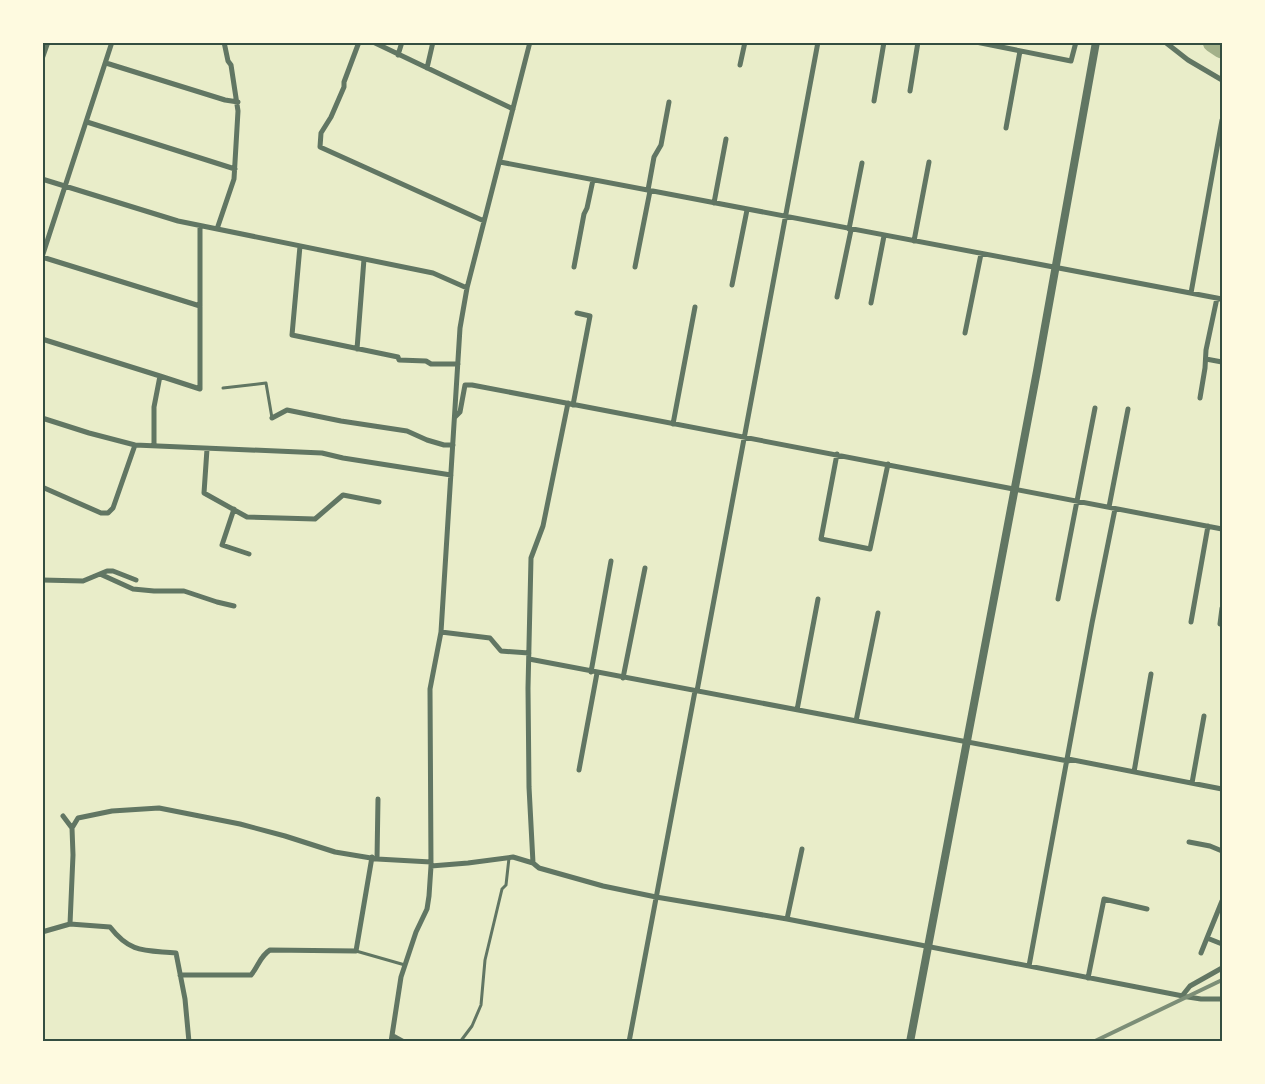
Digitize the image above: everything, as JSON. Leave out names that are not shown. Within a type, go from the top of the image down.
[{"type":"street","points":[[112,42],[42,257],[200,306]]},
{"type":"street","points":[[217,229],[234,179],[238,102],[231,65],[228,61],[224,42]]},
{"type":"street","points":[[359,42],[338,102],[321,133],[320,147],[484,221]]},
{"type":"street","points":[[373,42],[514,109]]},
{"type":"street","points":[[398,55],[402,42]]},
{"type":"street","points":[[426,68],[433,42]]},
{"type":"street","points":[[404,1042],[392,1039],[405,965],[426,909],[431,864],[430,690],[441,632],[460,328],[467,288],[530,42]]},
{"type":"street","points":[[740,65],[745,42]]},
{"type":"street","points":[[629,1042],[818,42]]},
{"type":"street","points":[[874,101],[884,42]]},
{"type":"street","points":[[910,91],[918,42]]},
{"type":"street","points":[[976,42],[1071,61],[1076,42]]},
{"type":"street","points":[[910,1042],[1015,489],[1096,42]]},
{"type":"street","points":[[1165,42],[1188,60],[1222,80]]},
{"type":"street","points":[[42,59],[45,46]]},
{"type":"street","points":[[1006,128],[1020,51]]},
{"type":"street","points":[[106,63],[225,100],[238,102]]},
{"type":"street","points":[[635,267],[654,157],[661,145],[669,102]]},
{"type":"street","points":[[1190,293],[1222,120]]},
{"type":"street","points":[[87,122],[235,169]]},
{"type":"street","points":[[714,204],[726,139]]},
{"type":"street","points":[[500,162],[786,218],[1220,299],[1206,359],[1200,398]]},
{"type":"street","points":[[914,242],[929,162]]},
{"type":"street","points":[[837,296],[862,163]]},
{"type":"street","points":[[42,179],[178,222],[433,273],[467,288]]},
{"type":"street","points":[[574,267],[584,214],[593,180]]},
{"type":"street","points":[[732,285],[747,210]]},
{"type":"street","points":[[42,339],[200,389],[200,226]]},
{"type":"street","points":[[871,302],[884,236]]},
{"type":"street","points":[[300,246],[292,335],[398,357],[399,360],[426,361],[431,364],[458,364]]},
{"type":"street","points":[[965,333],[981,254]]},
{"type":"street","points":[[357,349],[364,259]]},
{"type":"street","points":[[673,424],[694,307]]},
{"type":"street","points":[[533,863],[529,787],[531,558],[544,526],[590,316],[577,313]]},
{"type":"street","points":[[1206,359],[1222,362]]},
{"type":"street","points":[[154,446],[154,407],[160,376]]},
{"type":"street","points":[[455,417],[460,412],[465,385],[520,393],[1222,529]]},
{"type":"street","points":[[1058,599],[1095,408]]},
{"type":"street","points":[[1029,966],[1068,760],[1128,409]]},
{"type":"street","points":[[272,418],[287,410],[341,421],[407,431],[427,440],[444,445],[453,445]]},
{"type":"street","points":[[42,418],[98,436],[135,445],[322,453],[451,475]]},
{"type":"street","points":[[42,487],[101,513],[108,513],[113,508],[135,445]]},
{"type":"street","points":[[207,449],[204,493],[248,517],[316,519],[343,495],[379,502]]},
{"type":"street","points":[[837,454],[821,539],[870,549],[888,464]]},
{"type":"street","points":[[234,509],[222,545],[249,554]]},
{"type":"street","points":[[1190,622],[1208,526]]},
{"type":"street","points":[[591,672],[611,561]]},
{"type":"street","points":[[623,678],[645,568]]},
{"type":"street","points":[[42,580],[83,581],[107,571],[113,571],[136,580]]},
{"type":"street","points":[[100,574],[133,589],[184,591],[234,606]]},
{"type":"street","points":[[797,710],[818,599]]},
{"type":"street","points":[[1220,624],[1222,608]]},
{"type":"street","points":[[856,721],[878,613]]},
{"type":"street","points":[[441,632],[490,638],[502,651],[591,672],[967,743],[1134,772],[1222,790]]},
{"type":"street","points":[[579,770],[598,673]]},
{"type":"street","points":[[1134,772],[1151,674]]},
{"type":"street","points":[[1192,783],[1204,716]]},
{"type":"street","points":[[180,975],[251,975],[257,968],[262,955],[270,950],[356,951],[374,858],[378,799]]},
{"type":"street","points":[[70,924],[72,828],[78,818],[112,811],[159,808],[240,824],[335,852],[374,858],[431,864],[468,863],[513,856],[533,863],[539,868],[603,886],[656,897],[787,919],[1182,996],[1201,999],[1222,999]]},
{"type":"street","points":[[63,816],[72,828]]},
{"type":"street","points":[[1189,842],[1210,846],[1222,851]]},
{"type":"street","points":[[787,919],[802,849]]},
{"type":"street","points":[[1088,978],[1104,899],[1147,909]]},
{"type":"street","points":[[1201,953],[1222,901]]},
{"type":"street","points":[[42,932],[70,924],[110,927],[120,940],[130,946],[176,953],[185,999],[189,1042]]},
{"type":"street","points":[[1207,938],[1222,944]]},
{"type":"street","points":[[1182,996],[1190,986],[1222,968]]},
{"type":"lane","points":[[223,388],[266,383],[272,418]]},
{"type":"lane","points":[[460,1042],[472,1026],[481,1005],[485,978],[485,960],[502,889],[506,885],[509,857]]},
{"type":"lane","points":[[356,951],[405,965]]},
{"type":"waterway","points":[[1213,42],[1222,48]]},
{"type":"railway","points":[[1093,1042],[1222,980]]}]
